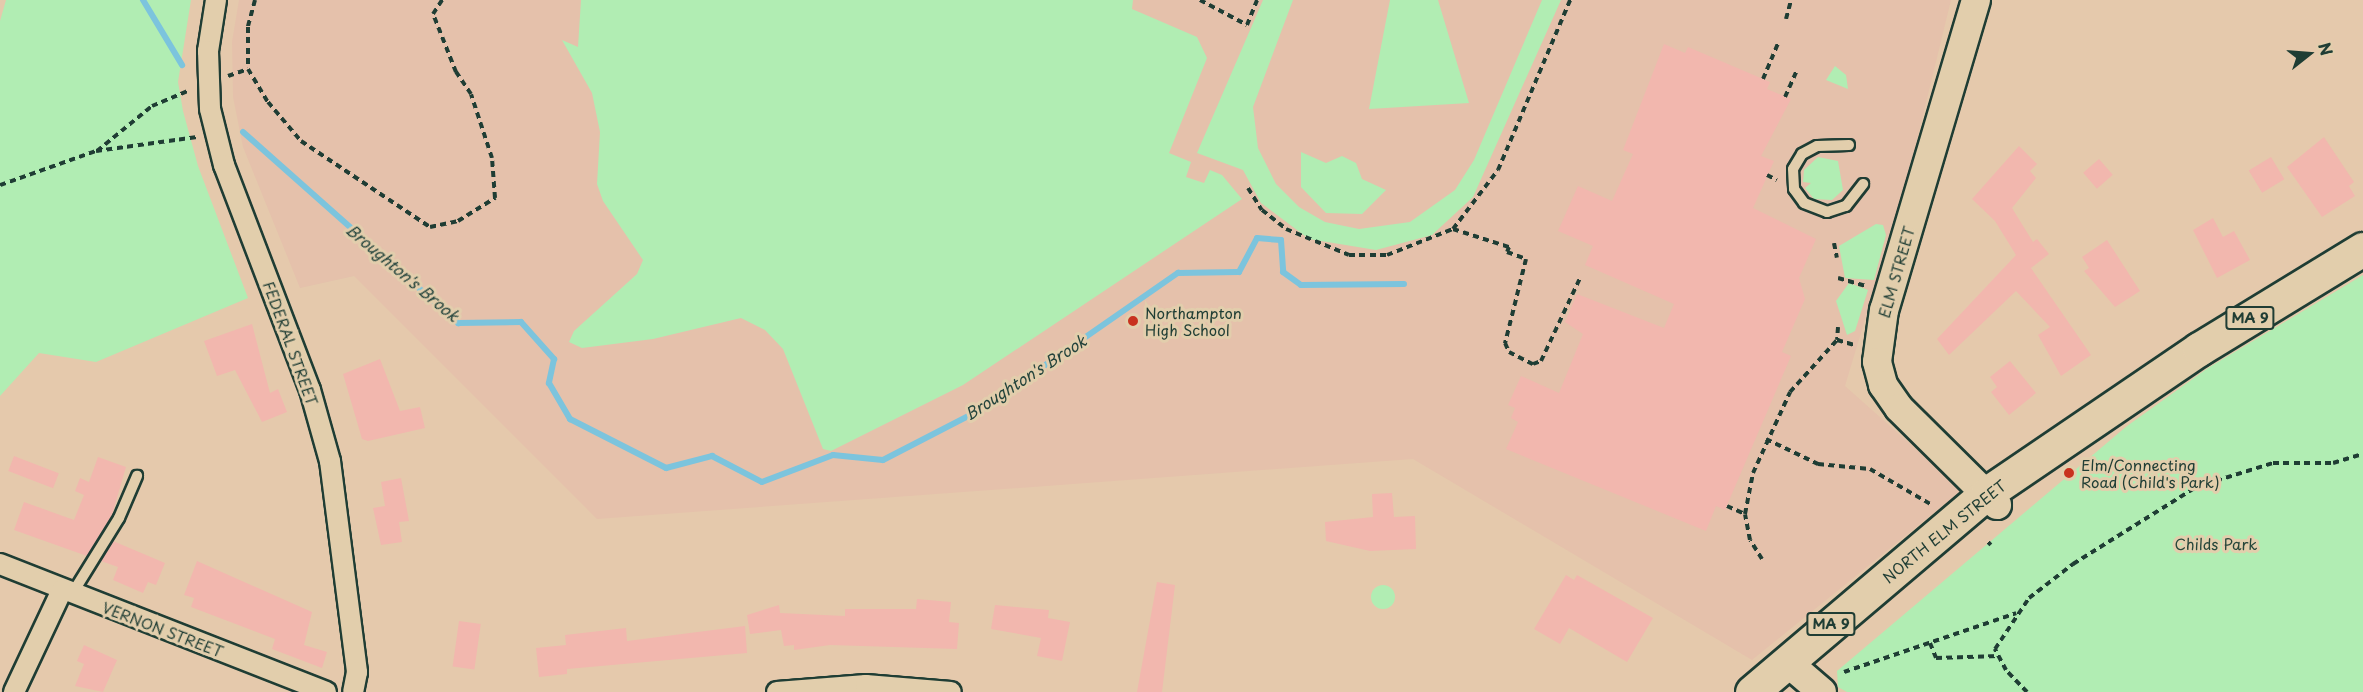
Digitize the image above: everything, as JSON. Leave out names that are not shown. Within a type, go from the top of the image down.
[{"type":"highway","name":"NORTH ELM STREET","points":[[1798,680],[1884,596],[1992,499],[2139,390],[2363,249]]},
{"type":"highway","name":"MA 9","points":[[1752,692],[1798,680]]},
{"type":"main road","name":"ELM STREET","points":[[1976,0],[1884,310],[1877,362],[1891,398],[1992,499]]},
{"type":"street","name":"FEDERAL STREET","points":[[216,0],[207,82],[216,136],[310,390],[330,461],[357,672],[353,692]]},
{"type":"street","name":"VERNON STREET","points":[[0,564],[326,692]]},
{"type":"street","points":[[14,692],[67,592]]},
{"type":"street","points":[[777,692],[866,685],[951,692]]},
{"type":"lane","points":[[1849,146],[1817,146],[1802,154],[1792,169],[1794,189],[1804,203],[1827,212],[1846,206],[1863,184]]},
{"type":"lane","points":[[67,592],[119,518],[137,476]]},
{"type":"path","points":[[255,0],[248,27],[248,69],[300,141],[337,170],[430,227],[458,221],[495,198],[492,158],[471,94],[456,72],[433,14],[442,0]]},
{"type":"path","points":[[1200,0],[1249,26],[1257,0]]},
{"type":"path","points":[[1248,188],[1262,210],[1286,229],[1349,255],[1387,255],[1453,229],[1498,170],[1570,0]]},
{"type":"path","points":[[1786,19],[1791,0]]},
{"type":"path","points":[[1763,79],[1779,41]]},
{"type":"path","points":[[96,151],[152,106],[207,82],[248,69]]},
{"type":"path","points":[[1785,97],[1797,70]]},
{"type":"path","points":[[0,185],[96,151],[216,136]]},
{"type":"path","points":[[1767,175],[1777,180]]},
{"type":"path","points":[[1453,229],[1509,247],[1507,252],[1526,259],[1505,343],[1509,352],[1533,364],[1541,361],[1580,278]]},
{"type":"path","points":[[1834,243],[1837,258]]},
{"type":"path","points":[[1838,278],[1873,288]]},
{"type":"path","points":[[1762,559],[1750,540],[1745,514],[1766,439],[1790,392],[1837,340],[1838,327]]},
{"type":"path","points":[[1837,340],[1855,345]]},
{"type":"path","points":[[1766,439],[1818,464],[1870,469],[1938,506]]},
{"type":"path","points":[[2027,692],[1995,649],[2001,632],[2017,612],[2073,564],[2196,487],[2273,463],[2333,463],[2363,454]]},
{"type":"path","points":[[1727,506],[1745,514]]},
{"type":"path","points":[[1844,672],[2017,612]]},
{"type":"path","points":[[1930,643],[1936,658],[1999,656]]},
{"type":"shaded area","name":"Northampton High School","points":[[239,0],[1951,0],[1908,177],[1845,386],[1962,490],[1752,660],[1413,459],[597,519],[354,276],[300,288],[243,147],[233,97],[232,42]]},
{"type":"green space","points":[[6,0],[191,0],[178,82],[183,111],[198,166],[248,298],[96,362],[39,353],[0,396],[0,21]]},
{"type":"green space","points":[[581,0],[1133,0],[1132,9],[1197,37],[1207,58],[1169,153],[1191,162],[1186,177],[1204,183],[1210,170],[1222,175],[1242,199],[963,385],[831,451],[823,449],[783,349],[765,330],[741,318],[653,339],[582,348],[569,342],[574,331],[637,274],[643,260],[603,201],[597,184],[600,132],[592,93],[562,40],[578,47]]},
{"type":"green space","points":[[1263,0],[1293,0],[1253,107],[1258,148],[1276,184],[1299,207],[1325,222],[1359,229],[1410,222],[1455,190],[1474,160],[1542,0],[1561,0],[1473,197],[1432,235],[1376,250],[1309,239],[1261,203],[1243,170],[1197,153]]},
{"type":"green space","points":[[1390,0],[1438,0],[1469,103],[1369,109]]},
{"type":"green space","points":[[1835,66],[1846,75],[1848,89],[1826,80]]},
{"type":"green space","points":[[1301,152],[1326,163],[1342,156],[1356,163],[1362,179],[1386,190],[1362,214],[1326,213],[1301,187]]},
{"type":"green space","points":[[1818,157],[1838,161],[1843,190],[1832,200],[1814,199],[1805,188],[1811,183],[1803,182],[1804,170]]},
{"type":"green space","points":[[1876,224],[1883,225],[1886,235],[1874,280],[1845,278],[1839,246]]},
{"type":"green space","name":"Childs Park","points":[[2363,275],[2363,692],[1847,692],[1838,687],[1837,671],[2127,426],[2208,368]]},
{"type":"green space","points":[[1849,283],[1868,290],[1855,331],[1847,335],[1836,301]]},
{"type":"green space","points":[[1383,585],[1388,586],[1394,592],[1394,602],[1388,608],[1383,609],[1378,608],[1372,602],[1371,597],[1372,592],[1378,586]]},
{"type":"building","points":[[1664,44],[1685,53],[1688,47],[1770,82],[1767,89],[1791,99],[1761,156],[1774,161],[1753,208],[1816,239],[1799,278],[1805,299],[1782,352],[1791,356],[1725,510],[1716,506],[1706,531],[1506,449],[1518,422],[1511,418],[1515,408],[1508,405],[1521,376],[1559,393],[1583,334],[1565,322],[1577,294],[1664,328],[1674,304],[1585,265],[1593,246],[1558,231],[1578,186],[1612,201],[1633,154],[1623,150]]},
{"type":"building","points":[[2324,137],[2354,182],[2349,186],[2355,196],[2322,217],[2287,167]]},
{"type":"building","points":[[2019,146],[2037,164],[2030,171],[2036,178],[2012,208],[2033,242],[2037,239],[2049,254],[2031,268],[2091,355],[2061,376],[2038,335],[2050,327],[2016,291],[1949,355],[1937,339],[2016,255],[1995,221],[1972,199]]},
{"type":"building","points":[[2271,157],[2284,179],[2262,193],[2249,170]]},
{"type":"building","points":[[2099,159],[2113,175],[2097,189],[2083,173]]},
{"type":"building","points":[[2213,218],[2223,237],[2234,231],[2250,260],[2217,278],[2193,230]]},
{"type":"building","points":[[2107,240],[2140,291],[2115,307],[2084,271],[2089,268],[2082,257]]},
{"type":"building","points":[[252,324],[270,393],[278,389],[287,412],[262,422],[235,370],[217,376],[204,341]]},
{"type":"building","points":[[380,359],[400,411],[420,407],[425,428],[368,441],[362,439],[343,374]]},
{"type":"building","points":[[2010,361],[2036,393],[2009,415],[1991,392],[1997,387],[1990,377]]},
{"type":"building","points":[[14,456],[59,473],[53,488],[8,471]]},
{"type":"building","points":[[98,457],[126,467],[112,515],[87,556],[14,530],[24,502],[74,520],[84,495],[75,491],[80,478],[89,482]]},
{"type":"building","points":[[401,478],[409,521],[399,522],[402,542],[381,545],[373,508],[385,506],[381,482]]},
{"type":"building","points":[[1392,493],[1394,517],[1415,516],[1416,549],[1370,551],[1326,541],[1325,522],[1373,517],[1372,494]]},
{"type":"building","points":[[113,541],[165,563],[156,585],[148,582],[143,593],[113,580],[118,567],[101,561]]},
{"type":"building","points":[[197,561],[312,612],[304,645],[327,652],[322,668],[272,649],[275,639],[191,607],[194,598],[184,595]]},
{"type":"building","points":[[1566,575],[1574,580],[1577,575],[1653,618],[1627,662],[1569,628],[1560,644],[1534,629]]},
{"type":"building","points":[[1157,582],[1175,585],[1162,692],[1137,692]]},
{"type":"building","points":[[917,599],[951,602],[949,622],[959,623],[957,649],[830,645],[794,650],[794,645],[784,646],[781,630],[750,634],[747,615],[779,605],[780,613],[845,616],[845,609],[916,609]]},
{"type":"building","points":[[995,605],[1049,610],[1048,618],[1070,622],[1062,661],[1037,656],[1041,638],[991,629]]},
{"type":"building","points":[[459,621],[481,624],[474,670],[453,667]]},
{"type":"building","points":[[745,626],[747,653],[567,669],[567,674],[539,677],[536,648],[566,645],[565,635],[626,628],[627,641]]},
{"type":"building","points":[[84,645],[117,660],[103,692],[75,686],[84,664],[77,661]]},
{"type":"waterway","name":"Broughton's Brook","points":[[143,0],[182,65]]},
{"type":"waterway","name":"Broughton's Brook","points":[[243,132],[458,323],[521,322],[554,359],[549,383],[570,419],[666,468],[712,456],[762,482],[833,455],[883,460],[982,409],[1178,273],[1239,272],[1257,238],[1281,240],[1283,272],[1301,285],[1404,284]]},
{"type":"place","name":"Northampton High School","points":[[1133,321]]},
{"type":"place","name":"Elm/Connecting Road (Child's Park)","points":[[2069,473]]}]
